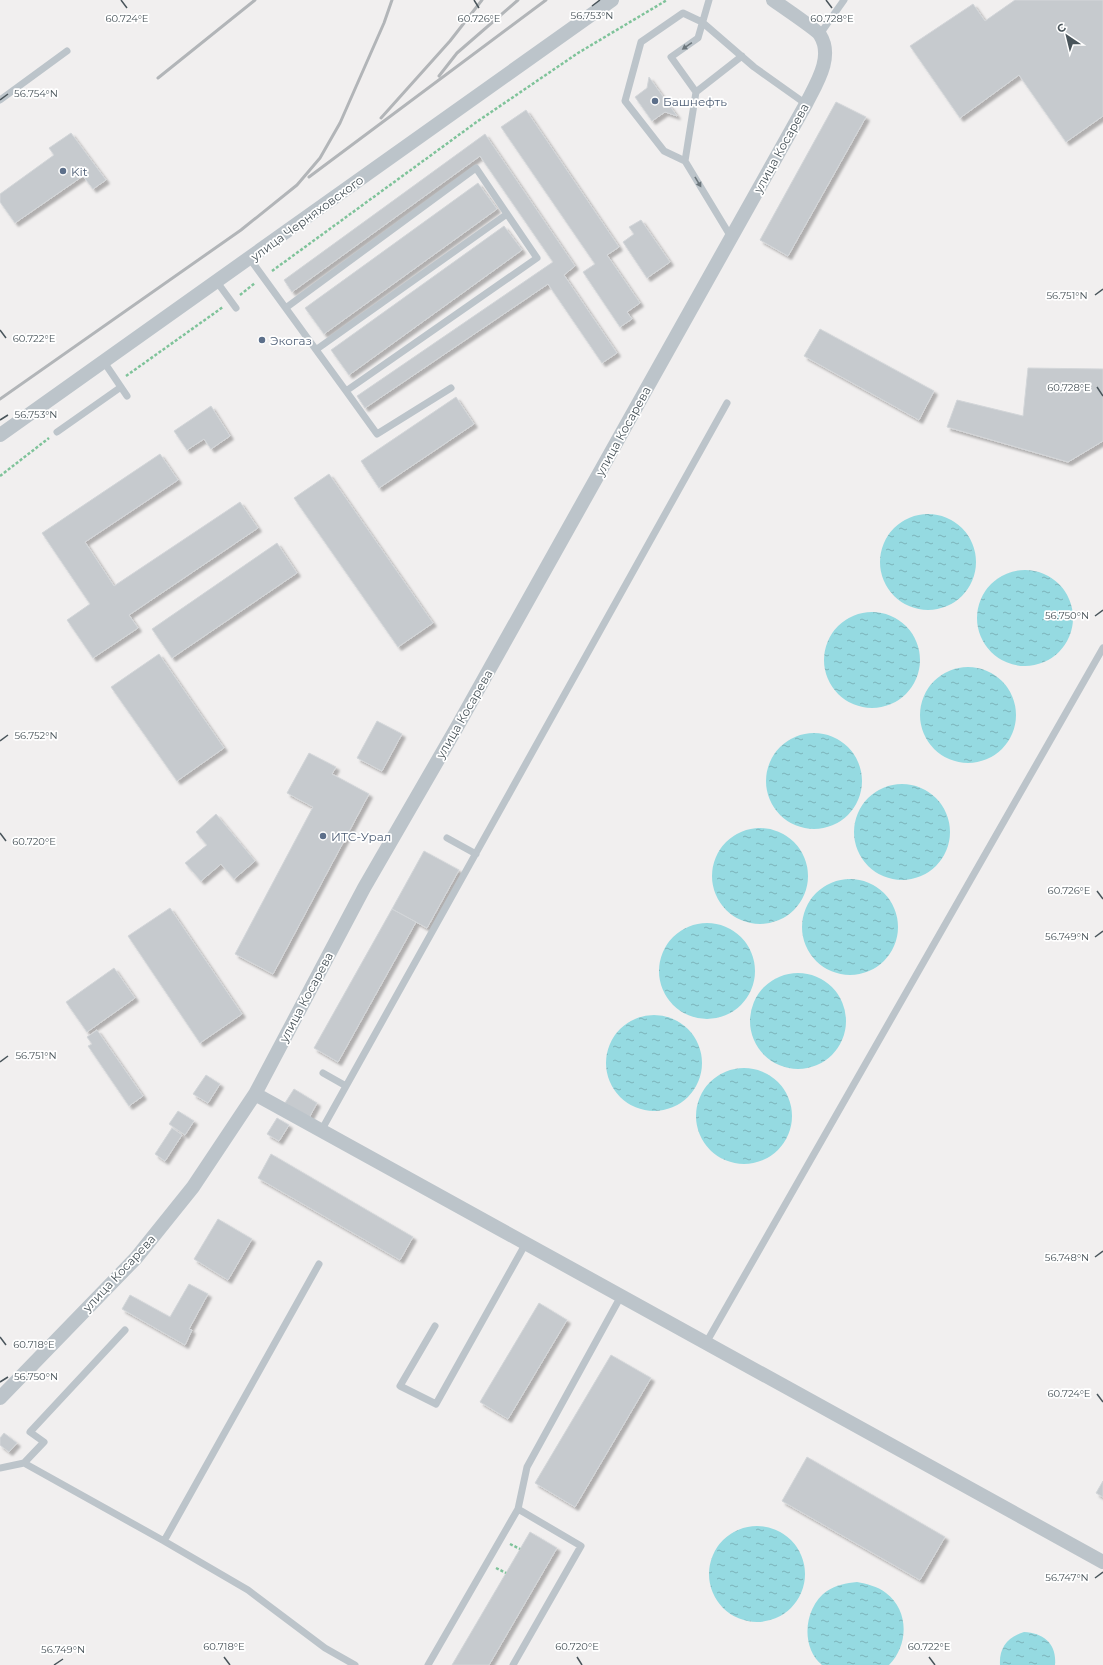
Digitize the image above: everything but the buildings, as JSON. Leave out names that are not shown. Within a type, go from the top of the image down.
[{"type":"street","name":"улица Черняховского","points":[[0,435],[250,259],[612,0]]},
{"type":"street","points":[[773,0],[820,34]]},
{"type":"street","name":"улица Косарева","points":[[0,1398],[136,1258],[193,1187],[255,1094],[364,888],[457,727],[806,104],[822,71],[825,52],[820,34]]},
{"type":"street","points":[[255,1094],[1103,1562]]},
{"type":"lane","points":[[696,92],[671,57],[698,38],[708,0]]},
{"type":"lane","points":[[820,34],[844,0]]},
{"type":"lane","points":[[731,237],[685,161],[664,151],[625,101],[641,42],[683,13],[702,22],[754,68],[806,104]]},
{"type":"lane","points":[[0,100],[68,51]]},
{"type":"lane","points":[[685,161],[696,92],[742,56]]},
{"type":"lane","points":[[287,307],[476,168],[537,258],[346,391]]},
{"type":"lane","points":[[317,349],[507,214]]},
{"type":"lane","points":[[250,259],[287,307],[377,434],[451,388]]},
{"type":"lane","points":[[217,282],[236,308]]},
{"type":"lane","points":[[104,362],[127,396]]},
{"type":"lane","points":[[57,432],[119,384]]},
{"type":"lane","points":[[321,1130],[727,403]]},
{"type":"lane","points":[[706,1343],[1103,648]]},
{"type":"lane","points":[[446,838],[476,854]]},
{"type":"lane","points":[[323,1073],[346,1086]]},
{"type":"lane","points":[[435,1326],[400,1386],[436,1404],[526,1243]]},
{"type":"lane","points":[[164,1541],[319,1264]]},
{"type":"lane","points":[[428,1665],[518,1509],[527,1467],[621,1296]]},
{"type":"lane","points":[[0,1468],[24,1463],[44,1442],[30,1432],[124,1330]]},
{"type":"lane","points":[[24,1463],[248,1590],[325,1648],[355,1665]]},
{"type":"lane","points":[[513,1665],[581,1546],[518,1509]]},
{"type":"path","points":[[119,384],[264,276],[478,121],[578,54],[667,0]]},
{"type":"path","points":[[0,476],[57,432]]},
{"type":"water","points":[[928,514],[946,517],[962,528],[973,544],[976,562],[973,580],[962,596],[946,607],[928,610],[910,607],[894,596],[883,580],[880,562],[883,544],[894,528],[910,517]]},
{"type":"water","points":[[1025,570],[1043,573],[1059,584],[1070,600],[1073,618],[1070,636],[1059,652],[1043,663],[1025,666],[1007,663],[991,652],[980,636],[977,618],[980,600],[991,584],[1007,573]]},
{"type":"water","points":[[872,612],[890,616],[899,620],[906,626],[912,633],[916,642],[920,660],[916,678],[912,687],[906,694],[899,700],[890,704],[872,708],[854,704],[845,700],[838,694],[832,687],[828,678],[824,660],[828,642],[832,633],[838,626],[845,620],[854,616]]},
{"type":"water","points":[[968,667],[986,670],[1002,681],[1013,697],[1016,715],[1013,733],[1002,749],[986,760],[968,763],[950,760],[934,749],[923,733],[920,715],[923,697],[934,681],[950,670]]},
{"type":"water","points":[[814,733],[832,737],[841,741],[848,747],[854,754],[858,763],[862,781],[858,799],[854,808],[848,815],[841,821],[832,825],[814,829],[796,825],[787,821],[780,815],[774,808],[770,799],[766,781],[770,763],[774,754],[780,747],[787,741],[796,737]]},
{"type":"water","points":[[902,784],[920,787],[936,798],[947,814],[950,832],[947,850],[936,866],[920,877],[902,880],[884,877],[868,866],[857,850],[854,832],[857,814],[868,798],[884,787]]},
{"type":"water","points":[[760,828],[778,832],[787,836],[794,842],[800,849],[804,858],[808,876],[804,894],[800,903],[794,910],[787,916],[778,920],[760,924],[742,920],[733,916],[726,910],[720,903],[716,894],[712,876],[716,858],[720,849],[726,842],[733,836],[742,832]]},
{"type":"water","points":[[850,879],[868,882],[884,893],[895,909],[898,927],[895,945],[884,961],[868,972],[850,975],[832,972],[816,961],[805,945],[802,927],[805,909],[816,893],[832,882]]},
{"type":"water","points":[[707,923],[725,926],[741,937],[752,953],[755,971],[752,989],[741,1005],[725,1016],[707,1019],[689,1016],[673,1005],[662,989],[659,971],[662,953],[673,937],[689,926]]},
{"type":"water","points":[[798,973],[816,976],[832,987],[843,1003],[846,1021],[843,1039],[832,1055],[816,1066],[798,1069],[780,1066],[764,1055],[753,1039],[750,1021],[753,1003],[764,987],[780,976]]},
{"type":"water","points":[[654,1015],[672,1018],[688,1029],[699,1045],[702,1063],[699,1081],[688,1097],[672,1108],[654,1111],[636,1108],[620,1097],[609,1081],[606,1063],[609,1045],[620,1029],[636,1018]]},
{"type":"water","points":[[744,1068],[762,1071],[778,1082],[789,1098],[792,1116],[789,1134],[778,1150],[762,1161],[744,1164],[726,1161],[710,1150],[699,1134],[696,1116],[699,1098],[710,1082],[726,1071]]},
{"type":"water","points":[[757,1526],[775,1529],[791,1540],[802,1556],[805,1574],[802,1592],[791,1608],[775,1619],[757,1622],[739,1619],[723,1608],[712,1592],[709,1574],[712,1556],[723,1540],[739,1529]]},
{"type":"water","points":[[857,1582],[879,1589],[894,1600],[899,1609],[904,1628],[900,1648],[896,1657],[889,1665],[822,1665],[810,1648],[808,1638],[808,1627],[813,1607],[819,1598],[830,1589]]},
{"type":"water","points":[[1024,1632],[1038,1635],[1048,1641],[1054,1651],[1055,1665],[1000,1665],[1001,1653],[1005,1644],[1013,1637]]},
{"type":"railway","points":[[158,78],[255,0]]},
{"type":"railway","points":[[0,399],[241,230],[297,185],[320,158],[340,123],[384,23],[392,0]]},
{"type":"railway","points":[[381,118],[450,41],[482,0]]},
{"type":"railway","points":[[439,76],[457,53],[518,0]]},
{"type":"railway","points":[[309,177],[546,0]]},
{"type":"place","name":"Башнефть","points":[[655,101]]},
{"type":"place","name":"Kit","points":[[63,171]]},
{"type":"place","name":"Экогаз","points":[[262,340]]},
{"type":"place","name":"ИТС-Урал","points":[[323,836]]}]
